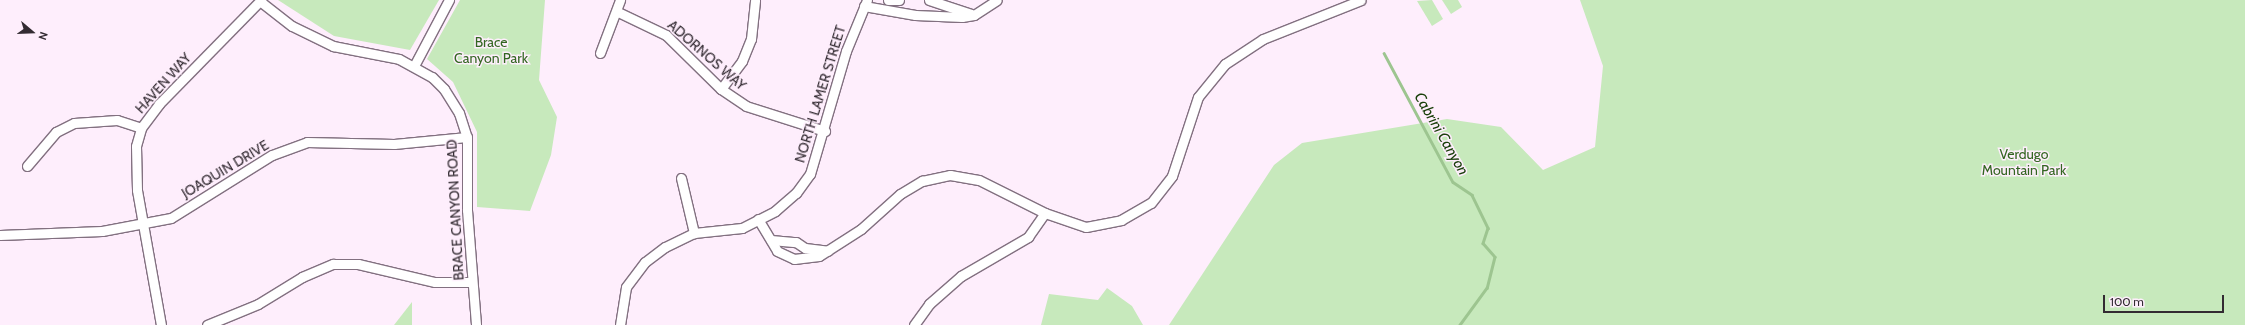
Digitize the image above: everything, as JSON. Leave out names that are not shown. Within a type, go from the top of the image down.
[{"type":"street","points":[[414,66],[449,0]]},
{"type":"street","points":[[600,53],[618,12],[620,0]]},
{"type":"street","points":[[721,89],[742,61],[751,39],[755,0]]},
{"type":"street","points":[[888,0],[899,0]]},
{"type":"street","points":[[929,0],[974,15]]},
{"type":"street","points":[[865,3],[946,18],[974,15],[997,0]]},
{"type":"street","points":[[758,219],[777,251],[794,259],[819,256],[861,229],[900,194],[922,181],[950,175],[979,180],[1045,213],[1086,227],[1121,220],[1151,203],[1172,176],[1198,96],[1225,64],[1263,39],[1361,0]]},
{"type":"street","name":"BRACE CANYON ROAD","points":[[261,1],[292,26],[333,46],[414,66],[444,89],[459,112],[467,137],[472,282],[476,325]]},
{"type":"street","name":"HAVEN WAY","points":[[161,325],[137,190],[136,146],[141,128],[159,104],[261,1]]},
{"type":"street","name":"NORTH LAMER STREET","points":[[620,325],[626,287],[645,262],[666,247],[694,233],[742,228],[775,211],[796,193],[810,174],[825,131],[846,51],[865,3]]},
{"type":"street","name":"ADORNOS WAY","points":[[618,12],[666,35],[721,89],[772,116],[825,131]]},
{"type":"street","points":[[27,166],[56,132],[74,123],[117,120],[141,128]]},
{"type":"street","name":"JOAQUIN DRIVE","points":[[0,235],[81,233],[171,218],[272,155],[307,142],[394,144],[467,137]]},
{"type":"street","points":[[681,178],[694,233]]},
{"type":"street","points":[[914,325],[929,304],[961,276],[1028,237],[1045,213]]},
{"type":"street","points":[[771,240],[796,242],[805,248],[828,251]]},
{"type":"street","points":[[207,325],[258,304],[302,277],[333,264],[358,264],[435,282],[472,282]]},
{"type":"green space","name":"Brace Canyon Park","points":[[278,0],[439,0],[410,50],[334,36]]},
{"type":"green space","name":"Brace Canyon Park","points":[[460,0],[545,0],[539,80],[557,117],[551,155],[530,211],[477,207],[477,132],[453,82],[427,59]]},
{"type":"green space","points":[[1432,0],[1443,19],[1432,26],[1417,1]]},
{"type":"green space","points":[[1442,0],[1458,0],[1462,7],[1451,14]]},
{"type":"green space","name":"Verdugo Mountain Park","points":[[1580,0],[2245,0],[2245,325],[1169,325],[1274,165],[1302,143],[1447,119],[1501,127],[1543,170],[1595,147],[1603,66]]},
{"type":"green space","points":[[1107,288],[1132,306],[1143,325],[1041,325],[1049,294],[1098,300]]},
{"type":"green space","points":[[412,302],[412,325],[394,325]]},
{"type":"waterway","name":"Cabrini Canyon","points":[[1384,53],[1453,182],[1472,195],[1488,228],[1483,243],[1495,257],[1487,288],[1460,325]]}]
